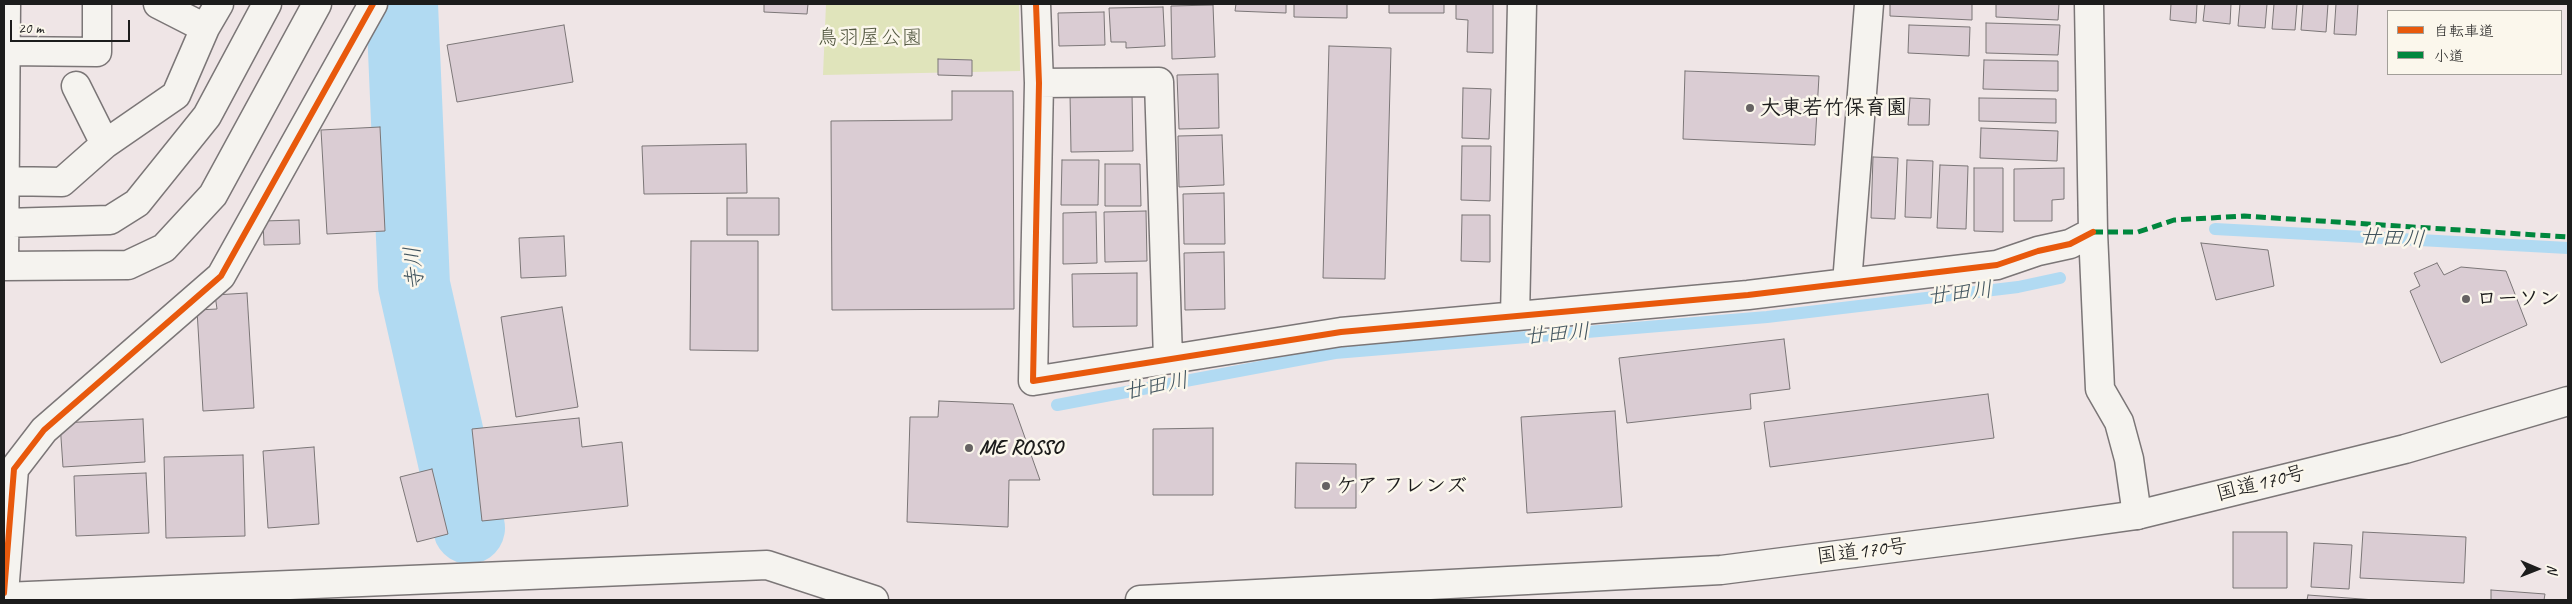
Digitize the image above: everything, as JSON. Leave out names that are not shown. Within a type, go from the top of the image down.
[{"type":"main road","points":[[6,4],[4,266],[128,265],[164,248],[213,195],[317,4]]},
{"type":"main road","points":[[6,52],[97,52],[98,4]]},
{"type":"main road","points":[[158,4],[205,28]]},
{"type":"main road","points":[[4,181],[62,182],[105,144],[176,95],[205,28],[219,4]]},
{"type":"main road","points":[[4,223],[110,220],[137,203],[207,116],[267,4]]},
{"type":"main road","points":[[4,593],[14,469],[44,430],[221,276],[373,4]]},
{"type":"main road","points":[[1036,4],[1039,83],[1033,381],[1341,332],[1748,295],[1997,265],[2038,251],[2070,244],[2093,232]]},
{"type":"main road","points":[[1515,316],[1522,4]]},
{"type":"main road","points":[[1847,283],[1869,4]]},
{"type":"main road","points":[[2089,4],[2093,232],[2100,389],[2119,422],[2129,459],[2137,514]]},
{"type":"main road","points":[[1039,83],[1159,82],[1168,359]]},
{"type":"main road","points":[[76,86],[105,144]]},
{"type":"main road","name":"国道170号","points":[[1140,600],[1331,595],[1720,570],[2137,514],[2404,449],[2568,401]]},
{"type":"main road","points":[[4,445],[33,444]]},
{"type":"main road","points":[[4,597],[767,565],[874,600]]},
{"type":"green space","name":"鳥羽屋公園","points":[[826,4],[1019,4],[1020,71],[823,75]]},
{"type":"building","points":[[764,4],[808,4],[807,14],[764,12]]},
{"type":"building","points":[[1236,4],[1286,4],[1286,13],[1235,11]]},
{"type":"building","points":[[1294,4],[1347,4],[1347,18],[1294,17]]},
{"type":"building","points":[[1389,4],[1444,4],[1444,13],[1389,13]]},
{"type":"building","points":[[1456,4],[1493,4],[1493,53],[1467,52],[1468,20],[1456,19]]},
{"type":"building","points":[[1890,4],[1972,4],[1972,20],[1890,16]]},
{"type":"building","points":[[1996,4],[2059,4],[2058,20],[1996,17]]},
{"type":"building","points":[[2171,4],[2197,4],[2196,23],[2170,20]]},
{"type":"building","points":[[2205,4],[2231,4],[2230,24],[2203,21]]},
{"type":"building","points":[[2240,4],[2267,4],[2265,28],[2238,26]]},
{"type":"building","points":[[2274,4],[2297,4],[2295,30],[2272,29]]},
{"type":"building","points":[[2303,4],[2328,4],[2326,32],[2301,30]]},
{"type":"building","points":[[2336,4],[2358,4],[2356,35],[2334,34]]},
{"type":"building","points":[[1213,5],[1215,57],[1172,59],[1171,6]]},
{"type":"building","points":[[1163,7],[1165,46],[1126,48],[1126,42],[1111,42],[1109,8]]},
{"type":"building","points":[[1104,12],[1105,45],[1059,46],[1058,13]]},
{"type":"building","points":[[1986,23],[2060,25],[2058,55],[1986,53]]},
{"type":"building","points":[[564,25],[573,82],[457,102],[447,45]]},
{"type":"building","points":[[1909,25],[1970,27],[1969,56],[1908,53]]},
{"type":"building","points":[[1329,46],[1391,48],[1385,279],[1323,278]]},
{"type":"building","points":[[938,59],[972,60],[972,76],[938,75]]},
{"type":"building","points":[[1984,60],[2058,61],[2058,91],[1983,89]]},
{"type":"building","name":"大東若竹保育園","points":[[1685,71],[1819,76],[1815,145],[1683,139]]},
{"type":"building","points":[[1218,74],[1219,128],[1179,129],[1177,75]]},
{"type":"building","points":[[1463,88],[1491,89],[1489,139],[1462,138]]},
{"type":"building","points":[[952,91],[1013,91],[1014,309],[832,310],[831,121],[952,120]]},
{"type":"building","points":[[1070,93],[1132,93],[1133,151],[1071,152]]},
{"type":"building","points":[[1910,98],[1930,99],[1929,125],[1908,125]]},
{"type":"building","points":[[1979,98],[2056,99],[2056,123],[1979,121]]},
{"type":"building","points":[[380,127],[385,231],[327,234],[321,130]]},
{"type":"building","points":[[1981,128],[2058,131],[2057,161],[1980,158]]},
{"type":"building","points":[[1222,135],[1224,185],[1179,187],[1178,136]]},
{"type":"building","points":[[746,144],[747,193],[644,194],[642,146]]},
{"type":"building","points":[[1462,146],[1491,146],[1490,201],[1461,200]]},
{"type":"building","points":[[1873,157],[1898,158],[1895,219],[1871,218]]},
{"type":"building","points":[[1062,160],[1099,160],[1098,205],[1061,205]]},
{"type":"building","points":[[1907,160],[1933,161],[1931,218],[1905,217]]},
{"type":"building","points":[[1105,164],[1140,164],[1141,206],[1105,206]]},
{"type":"building","points":[[1940,165],[1968,166],[1966,229],[1937,228]]},
{"type":"building","points":[[1974,168],[2003,168],[2003,232],[1974,231]]},
{"type":"building","points":[[2064,168],[2064,199],[2052,200],[2052,221],[2014,221],[2014,169]]},
{"type":"building","points":[[1224,193],[1225,244],[1184,244],[1183,194]]},
{"type":"building","points":[[727,198],[779,198],[779,235],[727,235]]},
{"type":"building","points":[[1146,211],[1147,261],[1105,262],[1104,212]]},
{"type":"building","points":[[1096,212],[1097,263],[1063,264],[1063,213]]},
{"type":"building","points":[[1462,215],[1490,215],[1490,262],[1461,261]]},
{"type":"building","points":[[299,220],[300,244],[264,245],[263,221]]},
{"type":"building","points":[[564,236],[566,276],[521,278],[519,238]]},
{"type":"building","points":[[691,241],[758,241],[758,351],[690,350]]},
{"type":"building","points":[[2201,243],[2268,250],[2274,286],[2216,300]]},
{"type":"building","points":[[1224,252],[1225,309],[1185,310],[1184,253]]},
{"type":"building","points":[[2437,263],[2444,275],[2461,267],[2506,271],[2527,325],[2441,363],[2410,291],[2420,286],[2414,273]]},
{"type":"building","points":[[1137,273],[1137,326],[1073,327],[1072,274]]},
{"type":"building","points":[[247,293],[254,408],[203,411],[197,310],[217,309],[215,295]]},
{"type":"building","points":[[562,307],[578,407],[516,417],[501,317]]},
{"type":"building","points":[[1784,339],[1790,389],[1750,394],[1751,409],[1627,423],[1619,358]]},
{"type":"building","points":[[1988,394],[1994,438],[1770,467],[1764,422]]},
{"type":"building","name":"ME ROSSO","points":[[939,401],[1013,404],[1040,480],[1009,480],[1008,527],[907,522],[910,417],[938,417]]},
{"type":"building","points":[[1615,411],[1622,507],[1527,513],[1521,417]]},
{"type":"building","points":[[579,418],[582,447],[622,442],[628,506],[482,521],[472,429]]},
{"type":"building","points":[[143,419],[145,462],[63,467],[60,423]]},
{"type":"building","points":[[1213,428],[1213,495],[1153,495],[1153,429]]},
{"type":"building","points":[[314,447],[319,524],[268,528],[263,451]]},
{"type":"building","points":[[243,455],[245,536],[166,538],[164,457]]},
{"type":"building","name":"ケア フレンズ","points":[[1296,463],[1356,464],[1356,508],[1295,508]]},
{"type":"building","points":[[432,469],[448,534],[417,542],[400,477]]},
{"type":"building","points":[[146,473],[149,533],[76,536],[74,476]]},
{"type":"building","points":[[2233,532],[2287,532],[2287,588],[2233,588]]},
{"type":"building","points":[[2363,532],[2466,537],[2464,583],[2360,578]]},
{"type":"building","points":[[2314,543],[2352,545],[2349,589],[2311,587]]},
{"type":"building","points":[[2491,590],[2545,594],[2544,600],[2491,600]]},
{"type":"building","points":[[2308,595],[2375,600],[2307,600]]},
{"type":"waterway","name":"寺川","points":[[402,4],[414,285],[469,528]]},
{"type":"waterway","name":"廿田川","points":[[2215,229],[2568,248]]},
{"type":"waterway","name":"廿田川","points":[[1057,405],[1335,353],[1767,317],[2018,287],[2060,278]]},
{"type":"marked path","points":[[2093,232],[2138,232],[2174,220],[2244,216],[2568,237]]},
{"type":"cycle path","points":[[4,593],[14,469],[44,430],[221,276],[373,4]]},
{"type":"cycle path","points":[[1036,4],[1039,83],[1033,381],[1341,332],[1748,295],[1997,265],[2038,251],[2070,244],[2093,232]]},
{"type":"place","name":"大東若竹保育園","points":[[1750,108]]},
{"type":"place","name":"ローソン","points":[[2466,299]]},
{"type":"place","name":"ME ROSSO","points":[[969,448]]},
{"type":"place","name":"ケア フレンズ","points":[[1326,486]]}]
